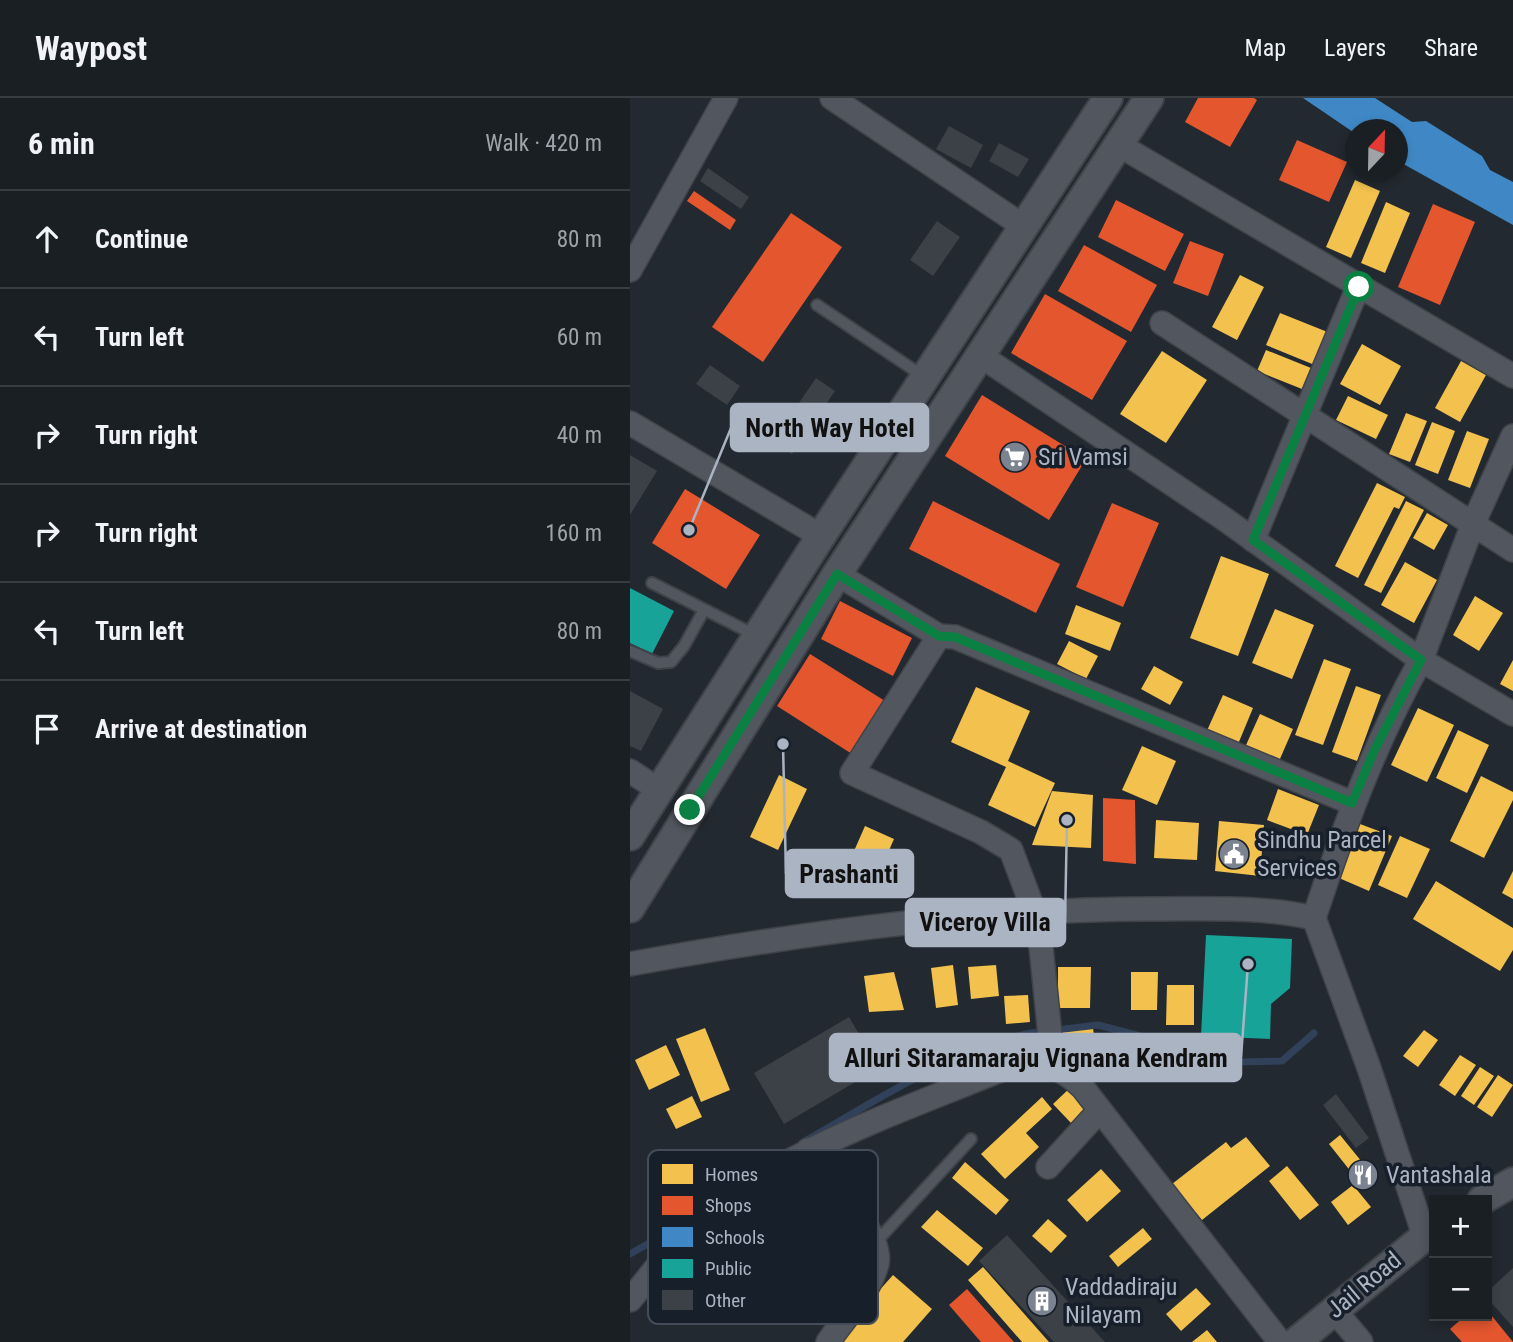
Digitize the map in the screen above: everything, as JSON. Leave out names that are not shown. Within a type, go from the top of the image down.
[{"type":"street","points":[[630,270],[726,98]]},
{"type":"street","points":[[630,836],[821,536],[1108,98]]},
{"type":"street","points":[[630,908],[837,574],[1150,98]]},
{"type":"street","points":[[846,102],[1023,226]]},
{"type":"street","points":[[1119,145],[1513,376]]},
{"type":"street","points":[[1253,540],[1303,415],[1359,287]]},
{"type":"street","points":[[1162,323],[1513,550]]},
{"type":"street","points":[[981,356],[1253,540],[1421,660],[1513,714]]},
{"type":"street","points":[[630,423],[821,536]]},
{"type":"street","points":[[1429,1232],[1314,918],[1352,803],[1379,740],[1421,660],[1474,524],[1513,436]]},
{"type":"street","points":[[837,574],[939,636],[955,637],[1352,803]]},
{"type":"street","points":[[939,636],[852,773],[1003,844],[1017,859],[1034,911],[1047,991],[1053,1065]]},
{"type":"street","points":[[630,771],[659,790]]},
{"type":"street","points":[[630,964],[754,942],[878,925],[1034,911],[1247,909],[1284,911],[1314,918]]},
{"type":"street","points":[[808,1150],[1003,1069],[1028,1064],[1053,1065],[1068,1074],[1100,1110],[1280,1342]]},
{"type":"street","points":[[1048,1167],[1100,1110]]},
{"type":"street","points":[[1492,1195],[1511,1186]]},
{"type":"street","name":"Jail Road","points":[[1296,1342],[1429,1232]]},
{"type":"street","points":[[630,1300],[648,1278]]},
{"type":"street","points":[[1334,1310],[1361,1342]]},
{"type":"street","points":[[828,1342],[840,1324]]},
{"type":"lane","points":[[817,305],[925,377]]},
{"type":"lane","points":[[652,583],[759,637]]},
{"type":"lane","points":[[630,651],[658,663],[671,662],[684,646],[704,610]]},
{"type":"lane","points":[[878,1240],[971,1139]]},
{"type":"building: Homes","points":[[1354,182],[1380,191],[1351,258],[1326,247]]},
{"type":"building: Homes","points":[[1386,202],[1410,213],[1385,273],[1361,263]]},
{"type":"building: Homes","points":[[1240,275],[1264,287],[1237,340],[1212,327]]},
{"type":"building: Homes","points":[[1280,313],[1330,333],[1317,366],[1266,345]]},
{"type":"building: Homes","points":[[1362,344],[1401,366],[1380,405],[1340,384]]},
{"type":"building: Homes","points":[[1266,350],[1311,368],[1302,389],[1257,371]]},
{"type":"building: Homes","points":[[1162,351],[1207,380],[1166,443],[1120,414]]},
{"type":"building: Homes","points":[[1461,361],[1486,375],[1460,422],[1435,408]]},
{"type":"building: Homes","points":[[1348,396],[1388,415],[1376,439],[1336,420]]},
{"type":"building: Homes","points":[[1406,413],[1427,421],[1410,462],[1389,454]]},
{"type":"building: Homes","points":[[1432,422],[1455,431],[1438,474],[1415,465]]},
{"type":"building: Homes","points":[[1467,431],[1489,439],[1470,488],[1448,480]]},
{"type":"building: Homes","points":[[1377,483],[1405,497],[1399,509],[1394,507],[1358,578],[1335,566]]},
{"type":"building: Homes","points":[[1406,501],[1424,510],[1381,593],[1364,585]]},
{"type":"building: Homes","points":[[1427,513],[1448,525],[1434,550],[1413,538]]},
{"type":"building: Homes","points":[[1221,556],[1269,574],[1238,656],[1190,638]]},
{"type":"building: Homes","points":[[1405,562],[1437,580],[1414,623],[1381,605]]},
{"type":"building: Homes","points":[[1475,596],[1503,613],[1479,651],[1453,635]]},
{"type":"building: Homes","points":[[1076,605],[1121,623],[1110,651],[1065,634]]},
{"type":"building: Homes","points":[[1275,609],[1314,625],[1292,679],[1252,663]]},
{"type":"building: Homes","points":[[1069,641],[1098,656],[1086,679],[1057,664]]},
{"type":"building: Homes","points":[[1324,659],[1351,669],[1323,745],[1295,735]]},
{"type":"building: Homes","points":[[1513,660],[1513,691],[1500,684]]},
{"type":"building: Homes","points":[[1154,666],[1183,682],[1170,705],[1141,689]]},
{"type":"building: Homes","points":[[1356,686],[1381,695],[1357,761],[1332,752]]},
{"type":"building: Homes","points":[[976,687],[1030,711],[1008,761],[1055,783],[1035,827],[988,805],[1006,767],[951,742]]},
{"type":"building: Homes","points":[[1223,695],[1253,708],[1236,749],[1205,735]]},
{"type":"building: Homes","points":[[1418,708],[1454,725],[1427,782],[1391,765]]},
{"type":"building: Homes","points":[[1260,714],[1293,729],[1276,768],[1242,754]]},
{"type":"building: Homes","points":[[1458,730],[1489,745],[1467,793],[1436,778]]},
{"type":"building: Homes","points":[[1142,746],[1176,761],[1157,805],[1122,790]]},
{"type":"building: Homes","points":[[779,775],[807,789],[778,850],[750,837]]},
{"type":"building: Homes","points":[[1481,776],[1513,792],[1513,800],[1484,858],[1450,841]]},
{"type":"building: Homes","points":[[1278,789],[1319,805],[1307,835],[1267,820]]},
{"type":"building: Homes","points":[[1052,791],[1093,795],[1091,848],[1032,845]]},
{"type":"building: Homes","points":[[1156,820],[1199,823],[1197,860],[1154,858]]},
{"type":"building: Homes","points":[[1219,821],[1264,825],[1260,876],[1215,871]]},
{"type":"building: Homes","points":[[1360,824],[1392,836],[1369,891],[1339,878]]},
{"type":"building: Homes","points":[[865,826],[894,839],[876,880],[847,867]]},
{"type":"building: Homes","points":[[1400,836],[1430,849],[1407,898],[1378,885]]},
{"type":"building: Homes","points":[[1513,871],[1513,899],[1502,893]]},
{"type":"building: Homes","points":[[1436,881],[1513,928],[1513,950],[1500,971],[1413,919]]},
{"type":"building: Homes","points":[[953,965],[958,1005],[936,1008],[931,968]]},
{"type":"building: Homes","points":[[996,965],[999,996],[971,999],[968,967]]},
{"type":"building: Homes","points":[[1058,967],[1091,967],[1090,1008],[1058,1008]]},
{"type":"building: Homes","points":[[894,972],[904,1010],[869,1012],[864,976]]},
{"type":"building: Homes","points":[[1131,972],[1158,972],[1157,1010],[1131,1010]]},
{"type":"building: Homes","points":[[1167,985],[1194,985],[1194,1025],[1166,1025]]},
{"type":"building: Homes","points":[[1028,995],[1030,1022],[1006,1024],[1004,996]]},
{"type":"building: Homes","points":[[705,1028],[730,1090],[701,1102],[676,1039]]},
{"type":"building: Homes","points":[[1063,1028],[1093,1028],[1095,1043],[1063,1041]]},
{"type":"building: Homes","points":[[1424,1030],[1438,1040],[1418,1067],[1403,1056]]},
{"type":"building: Homes","points":[[666,1045],[680,1075],[649,1090],[635,1060]]},
{"type":"building: Homes","points":[[1460,1055],[1476,1065],[1455,1096],[1439,1085]]},
{"type":"building: Homes","points":[[1480,1067],[1494,1076],[1474,1105],[1461,1096]]},
{"type":"building: Homes","points":[[1498,1075],[1513,1085],[1492,1117],[1477,1107]]},
{"type":"building: Homes","points":[[1072,1086],[1090,1105],[1071,1123],[1053,1104]]},
{"type":"building: Homes","points":[[692,1096],[702,1117],[676,1129],[666,1109]]},
{"type":"building: Homes","points":[[1042,1097],[1052,1109],[1026,1133],[1039,1147],[1005,1179],[981,1154]]},
{"type":"building: Homes","points":[[1340,1135],[1375,1178],[1363,1187],[1329,1144]]},
{"type":"building: Homes","points":[[1246,1137],[1270,1166],[1202,1220],[1172,1184],[1226,1142],[1231,1148]]},
{"type":"building: Homes","points":[[965,1162],[1009,1200],[996,1215],[952,1178]]},
{"type":"building: Homes","points":[[1287,1166],[1319,1205],[1300,1220],[1269,1181]]},
{"type":"building: Homes","points":[[1101,1169],[1121,1191],[1087,1222],[1067,1200]]},
{"type":"building: Homes","points":[[1353,1185],[1371,1207],[1348,1225],[1331,1202]]},
{"type":"building: Homes","points":[[937,1210],[983,1248],[968,1266],[921,1227]]},
{"type":"building: Homes","points":[[1048,1219],[1067,1236],[1051,1253],[1032,1236]]},
{"type":"building: Homes","points":[[1143,1228],[1152,1239],[1118,1267],[1109,1256]]},
{"type":"building: Homes","points":[[983,1267],[1049,1342],[1022,1342],[968,1280]]},
{"type":"building: Homes","points":[[893,1275],[932,1309],[903,1342],[840,1342],[836,1339],[849,1324],[878,1324],[878,1292]]},
{"type":"building: Homes","points":[[1196,1288],[1211,1304],[1181,1331],[1166,1314]]},
{"type":"building: Homes","points":[[1207,1330],[1217,1342],[1192,1342]]},
{"type":"building: Shops","points":[[1198,98],[1257,100],[1230,147],[1185,122]]},
{"type":"building: Shops","points":[[1297,140],[1345,161],[1329,202],[1279,180]]},
{"type":"building: Shops","points":[[694,191],[736,220],[730,230],[687,201]]},
{"type":"building: Shops","points":[[1116,200],[1184,234],[1165,271],[1098,237]]},
{"type":"building: Shops","points":[[1433,204],[1475,222],[1440,305],[1398,287]]},
{"type":"building: Shops","points":[[791,213],[842,247],[763,362],[712,327]]},
{"type":"building: Shops","points":[[1190,241],[1224,254],[1208,296],[1173,283]]},
{"type":"building: Shops","points":[[1084,245],[1157,285],[1131,332],[1058,291]]},
{"type":"building: Shops","points":[[1045,294],[1127,341],[1092,400],[1011,353]]},
{"type":"building: Shops","name":"Sri Vamsi","points":[[982,395],[1086,459],[1049,520],[945,456]]},
{"type":"building: Shops","points":[[685,489],[760,535],[726,589],[652,543]]},
{"type":"building: Shops","points":[[933,501],[1060,564],[1036,613],[909,549]]},
{"type":"building: Shops","points":[[1112,503],[1159,523],[1123,607],[1076,587]]},
{"type":"building: Shops","points":[[840,601],[912,638],[893,676],[821,639]]},
{"type":"building: Shops","points":[[810,654],[885,701],[852,754],[777,706]]},
{"type":"building: Shops","points":[[1103,798],[1135,800],[1136,864],[1103,861]]},
{"type":"building: Shops","points":[[967,1289],[1014,1342],[981,1342],[949,1305]]},
{"type":"building: Shops","points":[[1492,1316],[1513,1342],[1462,1342],[1450,1329],[1459,1321],[1492,1321]]},
{"type":"building: Schools","points":[[1303,98],[1375,98],[1407,119],[1345,119],[1345,127]]},
{"type":"building: Schools","points":[[1408,119],[1412,122],[1426,121],[1482,156],[1490,170],[1513,182],[1513,225],[1408,167]]},
{"type":"building: Public","points":[[630,588],[674,611],[652,654],[630,643]]},
{"type":"building: Public","points":[[1206,935],[1292,939],[1290,988],[1271,1004],[1270,1039],[1201,1036]]},
{"type":"building: Other","points":[[949,126],[983,145],[971,168],[936,149]]},
{"type":"building: Other","points":[[999,143],[1029,159],[1018,177],[989,161]]},
{"type":"building: Other","points":[[708,168],[749,197],[741,209],[700,181]]},
{"type":"building: Other","points":[[937,221],[960,237],[933,276],[910,260]]},
{"type":"building: Other","points":[[710,365],[740,386],[727,405],[696,384]]},
{"type":"building: Other","points":[[816,378],[835,391],[792,454],[773,441]]},
{"type":"building: Other","points":[[630,455],[657,471],[630,515]]},
{"type":"building: Other","points":[[630,691],[663,709],[641,751],[630,746]]},
{"type":"building: Other","points":[[849,1017],[879,1068],[784,1124],[754,1073]]},
{"type":"building: Other","points":[[1336,1094],[1369,1138],[1356,1148],[1323,1105]]},
{"type":"building: Other","name":"Vaddadiraju Nilayam","points":[[1007,1235],[1105,1342],[1054,1342],[979,1261]]},
{"type":"building: Other","points":[[1513,1268],[1513,1327],[1492,1304],[1492,1287]]},
{"type":"waterway","points":[[1064,1029],[1098,1025],[1240,1062],[1282,1061],[1314,1033]]},
{"type":"waterway","points":[[803,1142],[889,1092],[953,1060],[984,1046],[1045,1031]]},
{"type":"waterway","points":[[630,1254],[648,1244]]},
{"type":"place","name":"Sri Vamsi","points":[[1015,457]]},
{"type":"place","name":"North Way Hotel","points":[[689,530]]},
{"type":"place","name":"Prashanti","points":[[783,744]]},
{"type":"place","name":"Viceroy Villa","points":[[1067,820]]},
{"type":"place","name":"Sindhu Parcel Services","points":[[1234,854]]},
{"type":"place","name":"Alluri Sitaramaraju Vignana Kendram","points":[[1248,964]]},
{"type":"place","name":"Vantashala","points":[[1363,1175]]},
{"type":"place","name":"Vaddadiraju Nilayam","points":[[1042,1301]]},
{"type":"route","points":[[690,810],[837,574],[939,636],[955,637],[1024,664],[1352,803],[1374,751],[1421,660],[1253,540],[1303,415],[1359,287]]}]
